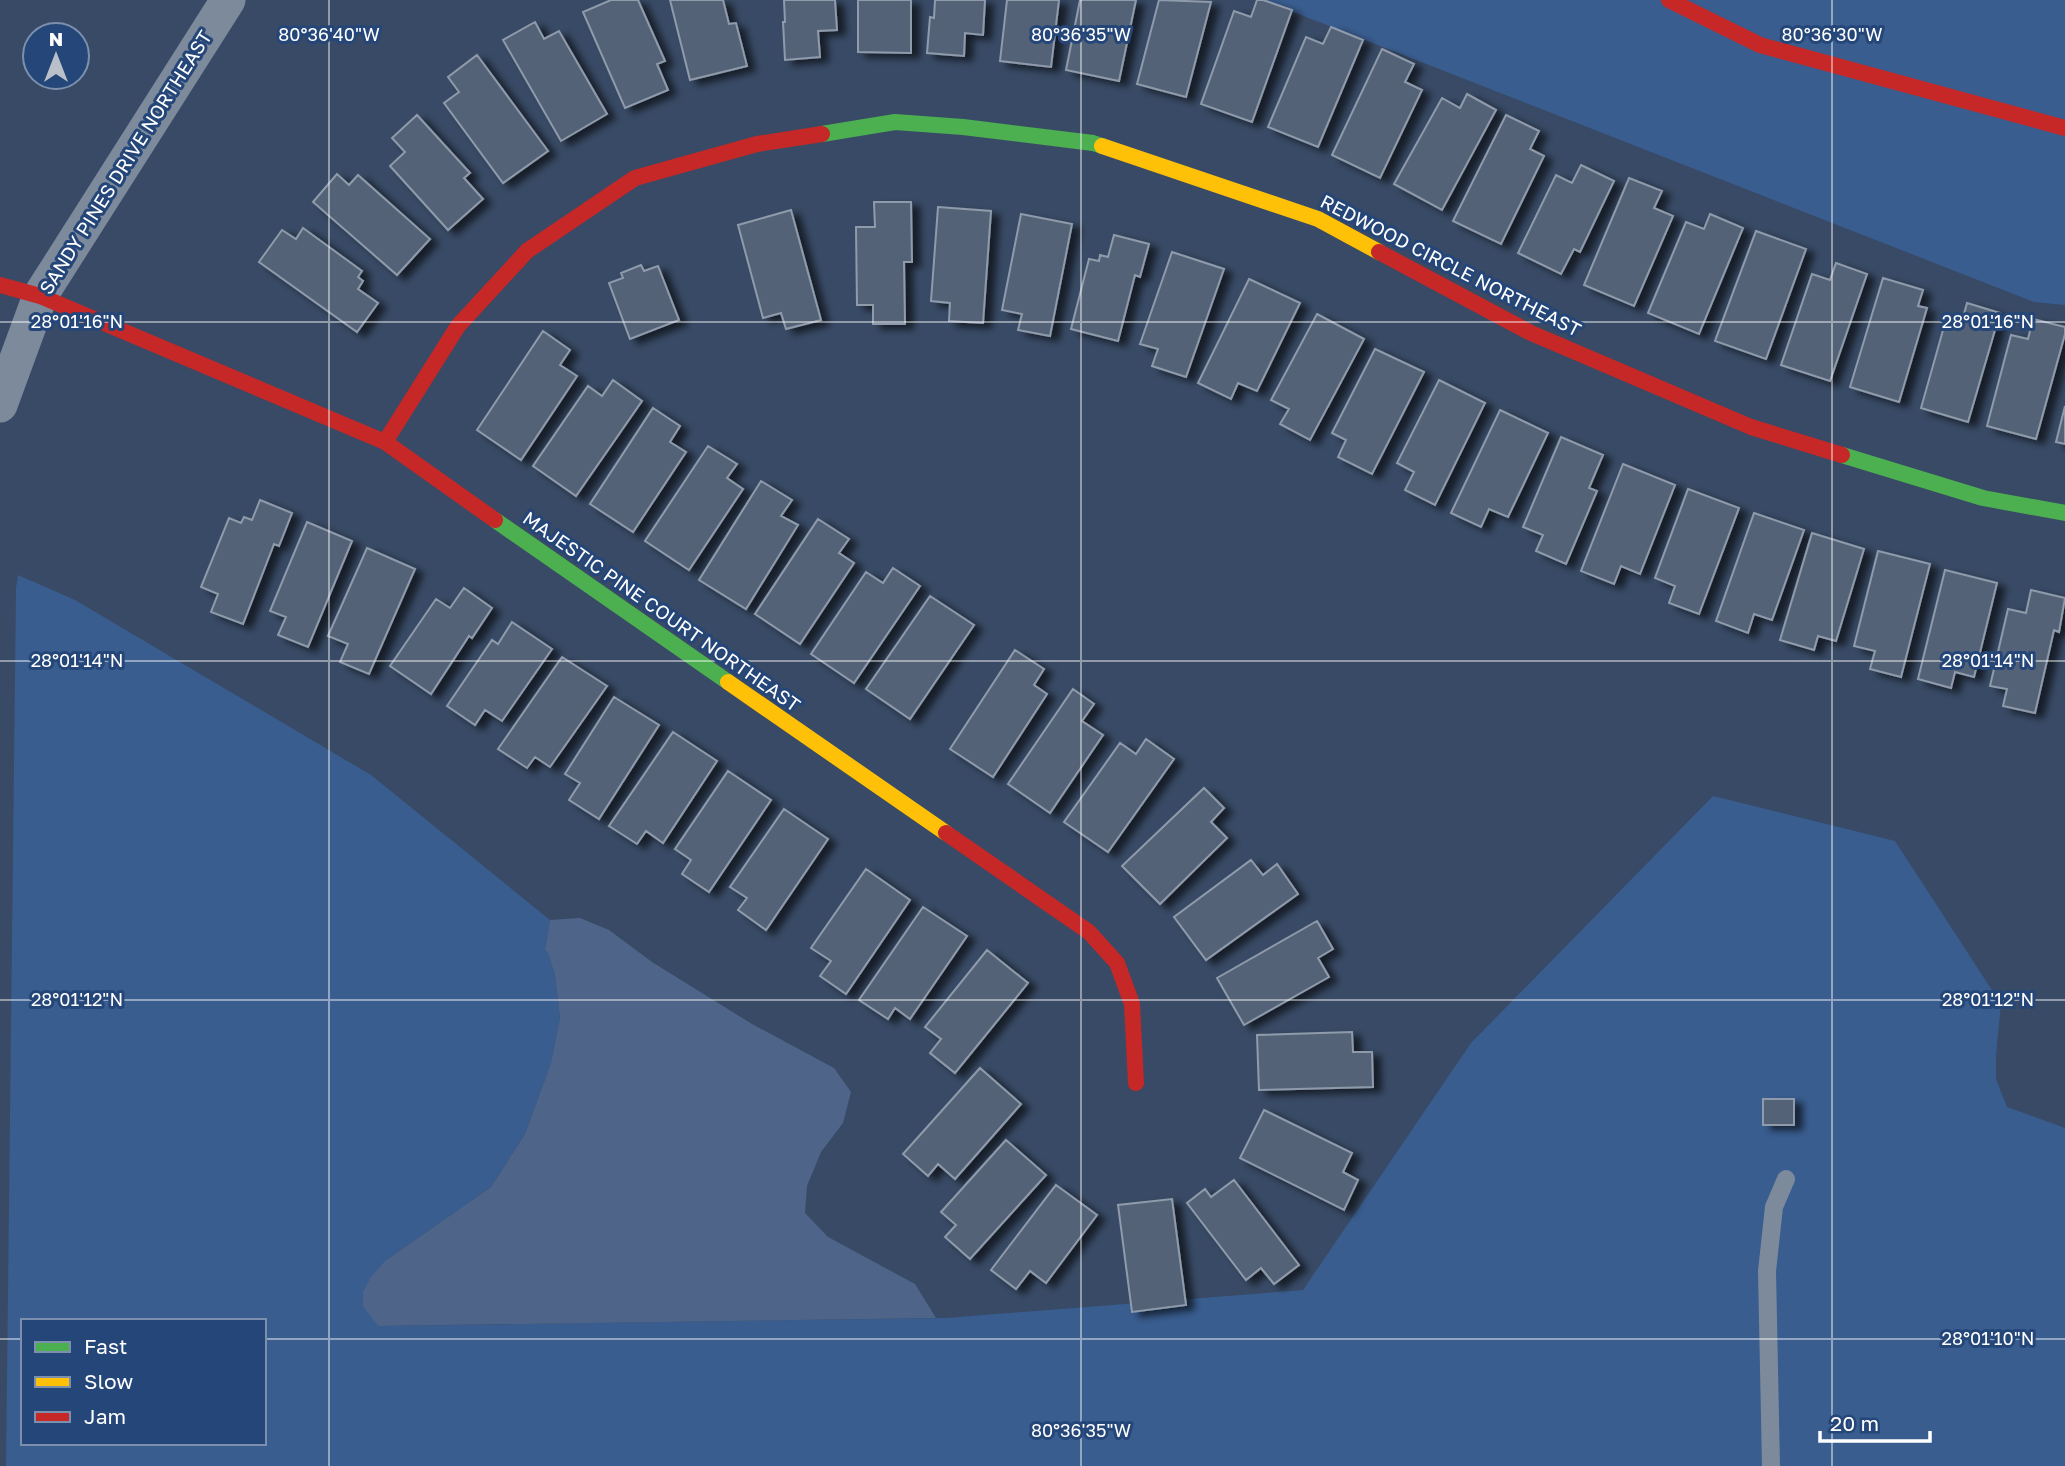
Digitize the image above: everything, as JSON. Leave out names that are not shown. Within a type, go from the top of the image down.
[{"type":"street","name":"SANDY PINES DRIVE NORTHEAST","points":[[0,405],[40,296],[228,0]]},
{"type":"street","points":[[1669,0],[1760,46],[2065,128]]},
{"type":"street","name":"REDWOOD CIRCLE NORTHEAST","points":[[385,442],[458,326],[527,251],[635,178],[757,144],[895,122],[963,127],[1093,143],[1318,219],[1531,333],[1751,427],[1983,498],[2065,513]]},
{"type":"street","name":"MAJESTIC PINE COURT NORTHEAST","points":[[0,285],[40,296],[385,442],[1089,932],[1117,963],[1132,1003],[1136,1083]]},
{"type":"lane","points":[[1771,1466],[1767,1271],[1774,1207],[1786,1178]]},
{"type":"shaded area","points":[[1263,0],[2065,0],[2065,305],[2034,302]]},
{"type":"shaded area","points":[[18,575],[75,600],[371,775],[550,920],[545,950],[555,975],[560,1018],[551,1063],[525,1134],[491,1187],[385,1261],[378,1326],[946,1318],[1303,1290],[1471,1043],[1713,796],[1895,841],[2001,1004],[1996,1079],[2007,1107],[2065,1128],[2065,1466],[6,1466]]},
{"type":"shaded area","points":[[580,918],[609,930],[652,962],[752,1024],[834,1068],[851,1092],[843,1123],[821,1152],[807,1186],[805,1213],[828,1237],[915,1284],[936,1318],[378,1326],[363,1306],[363,1292],[371,1277],[385,1261],[491,1187],[525,1134],[551,1063],[560,1018],[555,975],[545,950],[550,920]]},
{"type":"building","points":[[611,0],[638,0],[665,61],[657,64],[668,90],[625,108],[583,12]]},
{"type":"building","points":[[670,0],[723,0],[729,24],[736,23],[747,66],[690,80]]},
{"type":"building","points":[[784,0],[835,0],[837,30],[818,31],[820,57],[785,60]]},
{"type":"building","points":[[858,0],[911,0],[911,53],[858,52]]},
{"type":"building","points":[[935,0],[985,0],[983,35],[965,33],[964,56],[927,53],[930,17],[934,18]]},
{"type":"building","points":[[1007,0],[1059,0],[1051,67],[1000,61]]},
{"type":"building","points":[[1080,0],[1136,0],[1119,81],[1066,70]]},
{"type":"building","points":[[1159,0],[1211,2],[1186,97],[1137,84]]},
{"type":"building","points":[[1257,0],[1292,10],[1252,122],[1201,104],[1234,11],[1251,17]]},
{"type":"building","points":[[535,22],[544,39],[559,31],[607,114],[561,141],[503,40]]},
{"type":"building","points":[[1331,27],[1363,40],[1318,147],[1268,127],[1306,37],[1323,44]]},
{"type":"building","points":[[1382,49],[1414,64],[1405,82],[1422,90],[1380,178],[1332,155]]},
{"type":"building","points":[[477,55],[548,151],[503,183],[444,103],[459,92],[448,77]]},
{"type":"building","points":[[1467,94],[1496,110],[1442,210],[1394,184],[1442,98],[1460,108]]},
{"type":"building","points":[[417,115],[470,173],[464,178],[483,199],[448,230],[390,166],[405,152],[392,138]]},
{"type":"building","points":[[1506,115],[1539,131],[1530,149],[1544,156],[1501,244],[1453,221]]},
{"type":"building","points":[[1581,165],[1614,181],[1580,252],[1574,249],[1561,274],[1518,253],[1556,175],[1572,183]]},
{"type":"building","points":[[337,174],[349,185],[358,175],[430,239],[397,275],[313,202]]},
{"type":"building","points":[[1629,178],[1662,191],[1654,208],[1673,216],[1634,306],[1584,285]]},
{"type":"building","points":[[874,202],[911,202],[912,262],[904,262],[905,324],[873,324],[873,305],[857,305],[856,227],[875,227]]},
{"type":"building","points":[[938,207],[991,211],[983,323],[949,321],[950,303],[931,301]]},
{"type":"building","points":[[791,210],[821,320],[786,329],[781,313],[763,318],[738,225]]},
{"type":"building","points":[[1021,214],[1072,224],[1050,336],[1018,330],[1022,314],[1002,310]]},
{"type":"building","points":[[1710,214],[1743,228],[1699,334],[1648,313],[1686,222],[1704,229]]},
{"type":"building","points":[[303,228],[362,271],[358,277],[363,281],[358,289],[378,303],[357,332],[259,262],[282,230],[296,239]]},
{"type":"building","points":[[1756,231],[1806,249],[1766,359],[1715,341]]},
{"type":"building","points":[[1114,235],[1149,244],[1140,277],[1135,275],[1118,341],[1071,329],[1089,259],[1099,261],[1100,255],[1108,257]]},
{"type":"building","points":[[1172,252],[1224,269],[1186,377],[1152,366],[1158,349],[1140,344]]},
{"type":"building","points":[[1836,263],[1867,274],[1830,381],[1781,365],[1812,274],[1830,280]]},
{"type":"building","points":[[641,265],[644,271],[658,266],[679,320],[630,339],[609,283],[623,278],[621,273]]},
{"type":"building","points":[[1883,278],[1923,290],[1918,306],[1927,308],[1899,402],[1850,387]]},
{"type":"building","points":[[1249,279],[1300,303],[1257,391],[1238,383],[1231,399],[1198,383]]},
{"type":"building","points":[[1967,303],[2000,313],[1968,422],[1921,408],[1947,316],[1962,321]]},
{"type":"building","points":[[1317,314],[1364,339],[1310,440],[1280,424],[1289,409],[1271,400]]},
{"type":"building","points":[[2033,319],[2065,327],[2036,439],[1987,426],[2011,335],[2028,339]]},
{"type":"building","points":[[543,331],[570,350],[560,365],[577,376],[521,460],[477,430]]},
{"type":"building","points":[[1375,349],[1424,372],[1372,474],[1338,457],[1346,440],[1332,433]]},
{"type":"building","points":[[613,380],[642,401],[576,496],[533,466],[588,386],[602,396]]},
{"type":"building","points":[[1439,380],[1485,403],[1435,505],[1405,490],[1414,472],[1397,463]]},
{"type":"building","points":[[2065,406],[2065,444],[2056,442]]},
{"type":"building","points":[[653,408],[680,426],[670,442],[686,452],[633,532],[590,504]]},
{"type":"building","points":[[1500,410],[1548,433],[1508,517],[1489,509],[1481,527],[1451,513]]},
{"type":"building","points":[[1561,437],[1603,455],[1589,488],[1597,491],[1566,564],[1536,551],[1543,535],[1523,527]]},
{"type":"building","points":[[708,446],[737,464],[727,478],[743,489],[689,570],[645,541]]},
{"type":"building","points":[[1623,464],[1675,485],[1640,574],[1621,566],[1614,584],[1581,571]]},
{"type":"building","points":[[761,481],[792,500],[781,516],[798,525],[746,609],[699,580]]},
{"type":"building","points":[[1688,489],[1739,508],[1699,614],[1669,603],[1675,586],[1655,578]]},
{"type":"building","points":[[260,500],[292,513],[279,546],[274,544],[243,624],[211,612],[218,594],[201,587],[229,518],[241,523],[244,517],[252,520]]},
{"type":"building","points":[[1754,513],[1804,530],[1772,620],[1754,614],[1748,633],[1716,621]]},
{"type":"building","points":[[818,519],[849,539],[839,553],[854,563],[800,644],[755,614]]},
{"type":"building","points":[[307,522],[352,541],[308,647],[278,635],[286,617],[270,611]]},
{"type":"building","points":[[1812,533],[1864,549],[1836,641],[1818,636],[1814,650],[1780,640]]},
{"type":"building","points":[[367,548],[415,569],[369,674],[340,662],[348,644],[328,636]]},
{"type":"building","points":[[1878,551],[1930,564],[1901,677],[1870,669],[1875,651],[1854,646]]},
{"type":"building","points":[[893,568],[920,586],[854,683],[811,654],[866,572],[883,583]]},
{"type":"building","points":[[1945,570],[1997,583],[1974,677],[1955,672],[1951,688],[1918,679]]},
{"type":"building","points":[[464,588],[492,608],[472,638],[469,636],[431,694],[390,666],[436,599],[450,608]]},
{"type":"building","points":[[2031,590],[2065,598],[2059,632],[2054,630],[2035,713],[2003,706],[2007,689],[1990,686],[2008,609],[2026,613]]},
{"type":"building","points":[[930,596],[974,625],[910,719],[866,689]]},
{"type":"building","points":[[512,622],[552,649],[502,721],[485,710],[475,725],[447,706],[492,640],[498,644]]},
{"type":"building","points":[[1015,650],[1044,669],[1034,685],[1047,694],[993,777],[950,749]]},
{"type":"building","points":[[562,657],[607,686],[550,767],[535,757],[527,768],[498,749]]},
{"type":"building","points":[[1073,689],[1094,704],[1082,721],[1103,735],[1050,813],[1008,784]]},
{"type":"building","points":[[614,697],[659,725],[599,819],[569,800],[580,783],[565,774]]},
{"type":"building","points":[[673,732],[717,761],[663,843],[646,831],[637,844],[609,826]]},
{"type":"building","points":[[1146,739],[1174,759],[1108,852],[1064,822],[1120,743],[1136,754]]},
{"type":"building","points":[[728,771],[771,800],[709,892],[682,874],[691,860],[675,849]]},
{"type":"building","points":[[1204,788],[1224,808],[1211,822],[1227,838],[1160,904],[1122,866]]},
{"type":"building","points":[[784,809],[828,839],[766,930],[738,910],[747,898],[730,887]]},
{"type":"building","points":[[1251,860],[1263,875],[1277,864],[1298,894],[1206,960],[1174,917]]},
{"type":"building","points":[[866,869],[910,900],[846,994],[820,976],[831,961],[811,948]]},
{"type":"building","points":[[923,907],[967,936],[910,1019],[895,1008],[888,1019],[859,1000]]},
{"type":"building","points":[[1317,921],[1333,949],[1318,958],[1329,977],[1244,1025],[1217,978]]},
{"type":"building","points":[[987,950],[1028,983],[955,1073],[930,1053],[941,1039],[925,1027]]},
{"type":"building","points":[[1352,1032],[1353,1052],[1372,1052],[1373,1087],[1259,1090],[1257,1035]]},
{"type":"building","points":[[980,1068],[1021,1104],[955,1179],[938,1164],[928,1176],[903,1154]]},
{"type":"building","points":[[1763,1099],[1794,1099],[1794,1125],[1763,1125]]},
{"type":"building","points":[[1264,1110],[1352,1153],[1343,1172],[1358,1180],[1344,1210],[1240,1158]]},
{"type":"building","points":[[1006,1140],[1046,1175],[970,1259],[945,1237],[956,1225],[941,1212]]},
{"type":"building","points":[[1234,1180],[1299,1265],[1274,1284],[1261,1268],[1246,1280],[1187,1203],[1205,1189],[1211,1197]]},
{"type":"building","points":[[1056,1185],[1097,1215],[1046,1283],[1030,1271],[1016,1289],[991,1270]]},
{"type":"building","points":[[1172,1199],[1186,1305],[1132,1312],[1118,1205]]},
{"type":"traffic: fast","points":[[822,134],[895,122],[963,127],[1102,146]]},
{"type":"traffic: fast","points":[[1842,455],[1983,498],[2065,513]]},
{"type":"traffic: fast","points":[[495,520],[728,682]]},
{"type":"traffic: slow","points":[[1102,146],[1318,219],[1379,252]]},
{"type":"traffic: slow","points":[[728,682],[946,833]]},
{"type":"traffic: jam","points":[[1669,0],[1760,45],[2065,128]]},
{"type":"traffic: jam","points":[[385,442],[458,326],[527,251],[635,178],[757,144],[822,134]]},
{"type":"traffic: jam","points":[[1379,252],[1531,333],[1751,427],[1842,455]]},
{"type":"traffic: jam","points":[[0,285],[40,296],[385,442],[495,520]]},
{"type":"traffic: jam","points":[[946,833],[1089,932],[1117,963],[1132,1004],[1136,1083]]}]
